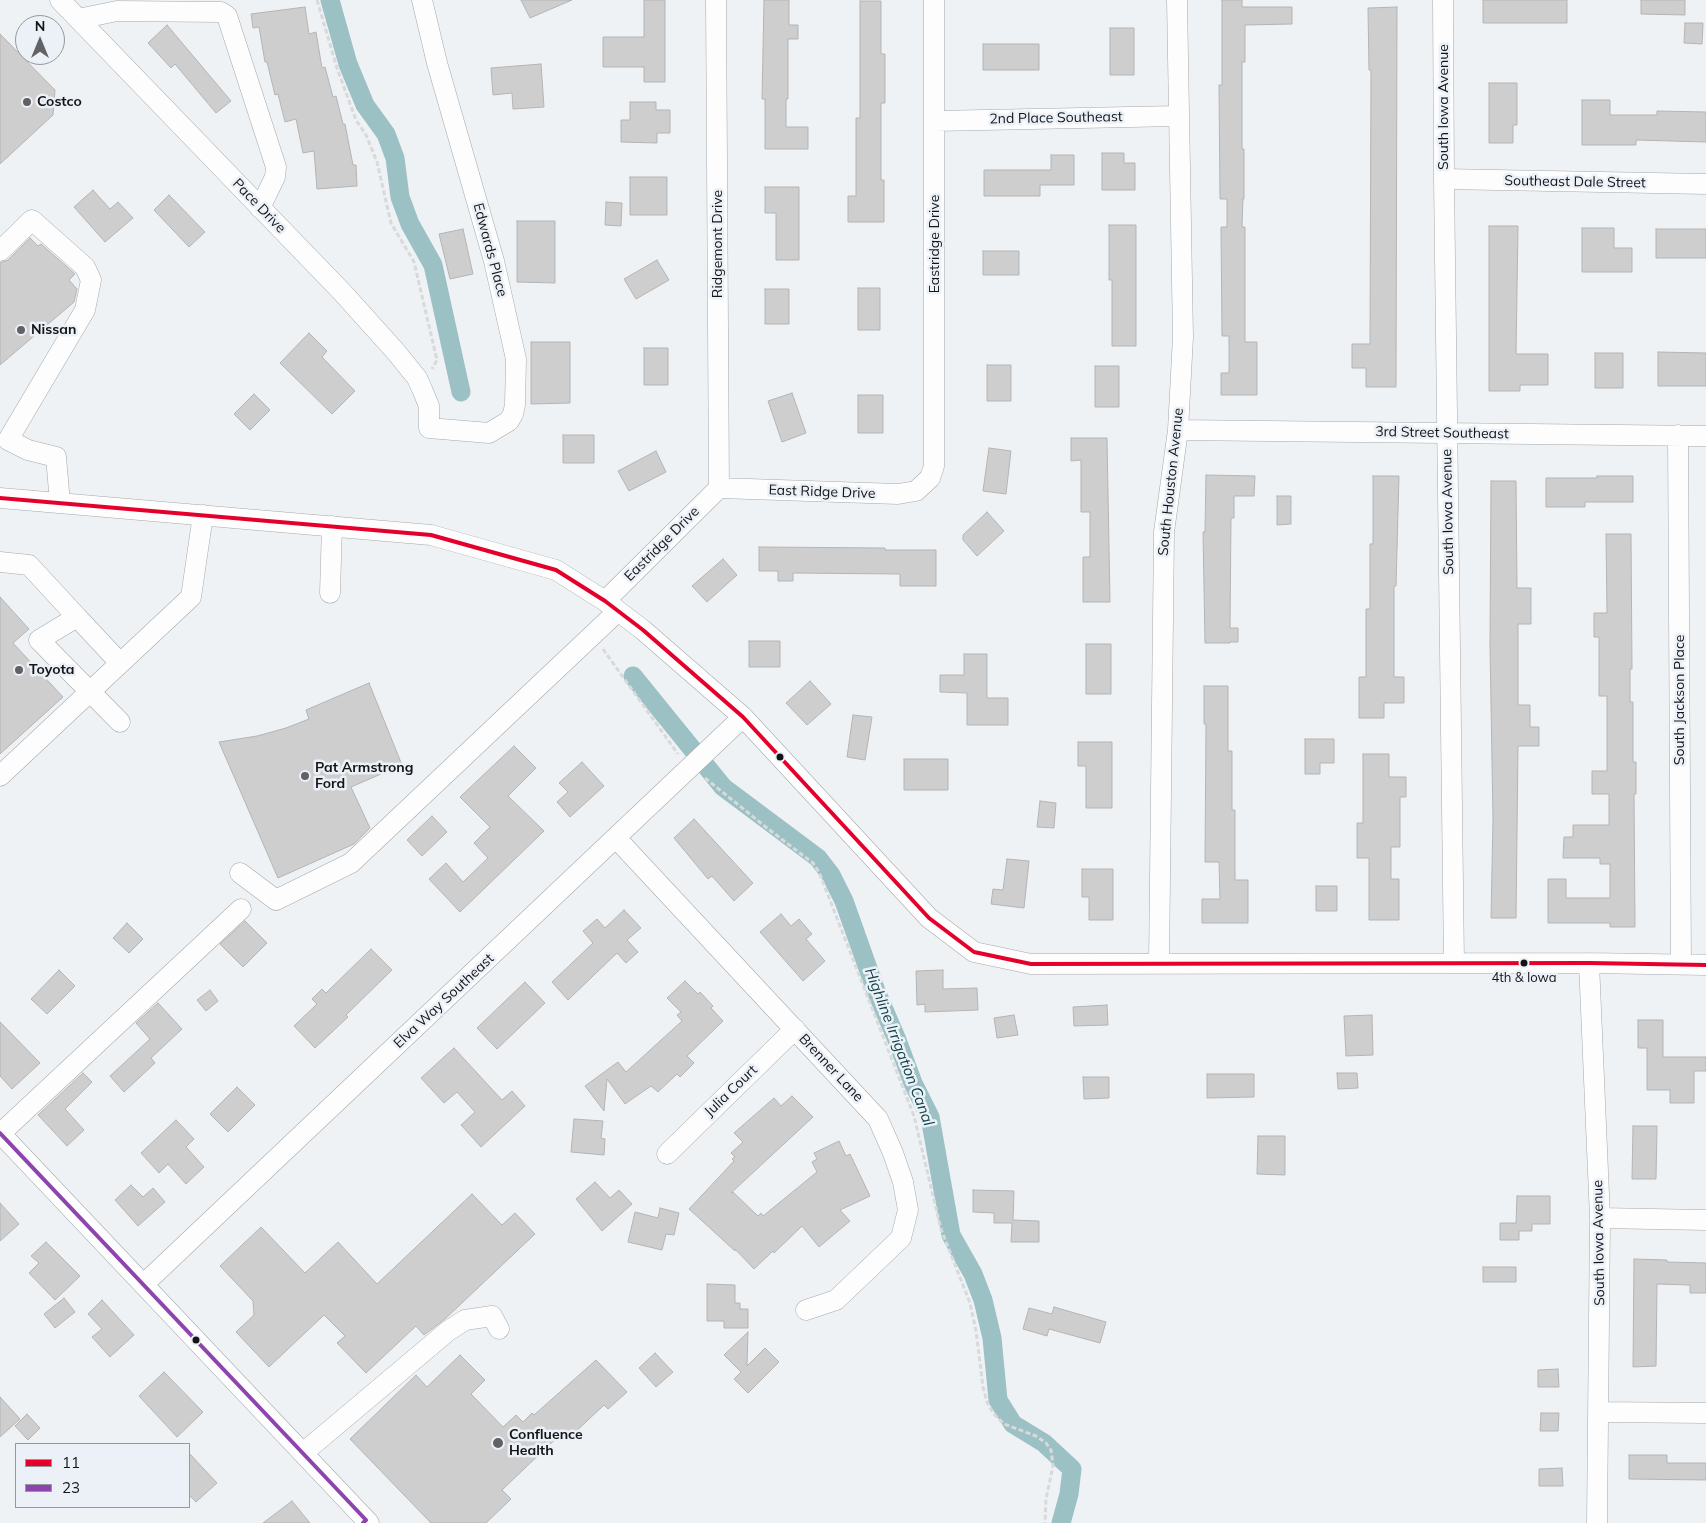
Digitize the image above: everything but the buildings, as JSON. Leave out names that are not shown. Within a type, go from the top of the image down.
[{"type":"street","name":"Pace Drive","points":[[60,0],[342,292],[396,352],[417,378],[422,389],[429,406],[429,428]]},
{"type":"street","name":"Edwards Place","points":[[422,0],[436,63],[494,261],[511,335],[516,367],[515,410],[509,421],[501,427],[489,433],[429,428]]},
{"type":"street","name":"Ridgemont Drive","points":[[716,0],[719,488]]},
{"type":"street","name":"Eastridge Drive","points":[[923,484],[930,478],[934,466],[934,0]]},
{"type":"street","name":"South Houston Avenue","points":[[1158,964],[1164,532],[1178,430],[1183,338],[1177,0]]},
{"type":"street","name":"South Iowa Avenue","points":[[1443,0],[1454,963]]},
{"type":"street","points":[[78,19],[117,10],[221,12],[227,16],[276,167],[275,177],[260,208]]},
{"type":"street","name":"2nd Place Southeast","points":[[935,121],[1178,116]]},
{"type":"street","name":"Southeast Dale Street","points":[[1444,179],[1706,184]]},
{"type":"street","points":[[0,251],[32,220],[85,267],[91,280],[85,310],[4,435],[28,450],[56,457],[60,503]]},
{"type":"street","name":"3rd Street Southeast","points":[[1178,430],[1706,436]]},
{"type":"street","name":"South Jackson Place","points":[[1678,435],[1681,965]]},
{"type":"street","name":"East Ridge Drive","points":[[719,488],[898,494],[916,491],[923,484]]},
{"type":"street","name":"Eastridge Drive","points":[[240,873],[276,900],[351,863],[593,634],[611,606],[719,488]]},
{"type":"street","points":[[0,498],[432,535],[556,570],[611,606],[643,630],[743,717],[929,918],[974,952],[1031,964],[1589,963],[1706,965]]},
{"type":"street","points":[[0,776],[191,597],[203,515]]},
{"type":"street","points":[[330,593],[332,526]]},
{"type":"street","points":[[0,562],[29,565],[120,664]]},
{"type":"street","points":[[77,617],[39,640],[120,722]]},
{"type":"street","name":"Elva Way Southeast","points":[[144,1284],[743,717]]},
{"type":"street","name":"Brenner Lane","points":[[616,838],[878,1119],[893,1153],[904,1182],[908,1210],[901,1238],[836,1300],[806,1310]]},
{"type":"street","points":[[241,909],[0,1133],[366,1522]]},
{"type":"street","name":"South Iowa Avenue","points":[[1589,963],[1600,1218],[1597,1523]]},
{"type":"street","name":"Julia Court","points":[[667,1154],[794,1029]]},
{"type":"street","points":[[1600,1218],[1706,1220]]},
{"type":"street","points":[[303,1453],[448,1331],[465,1320],[492,1316],[499,1329]]},
{"type":"street","points":[[1599,1412],[1706,1413]]},
{"type":"path","points":[[317,0],[336,68],[352,111],[366,135],[377,162],[391,223],[414,262],[437,360],[422,389]]},
{"type":"path","points":[[593,634],[678,754],[690,767],[813,863],[819,872],[914,1116],[941,1228],[970,1303],[987,1402],[993,1413],[1004,1424],[1036,1436],[1046,1443],[1051,1450],[1053,1466],[1046,1499],[1046,1523]]},
{"type":"waterway","name":"Highline Irrigation Canal","points":[[330,0],[348,64],[365,105],[386,134],[395,158],[400,197],[410,224],[433,265],[461,392]]},
{"type":"waterway","name":"Highline Irrigation Canal","points":[[633,676],[723,787],[818,858],[831,875],[844,901],[876,991],[913,1083],[930,1117],[951,1235],[973,1274],[983,1300],[992,1338],[998,1400],[1013,1424],[1044,1443],[1072,1469],[1069,1494],[1061,1523]]},
{"type":"transit line","name":"11","points":[[0,498],[431,535],[556,570],[605,601],[643,630],[743,717],[929,918],[974,952],[1031,964],[1589,963],[1706,965]]},
{"type":"transit line","name":"23","points":[[0,1133],[366,1520],[363,1523]]},
{"type":"place","name":"Costco","points":[[27,102]]},
{"type":"place","name":"Nissan","points":[[21,330]]},
{"type":"place","name":"Toyota","points":[[19,670]]},
{"type":"place","name":"Pat Armstrong Ford","points":[[305,776]]},
{"type":"place","name":"4th & Iowa","points":[[1524,963]]},
{"type":"place","name":"Confluence Health","points":[[498,1443]]}]
